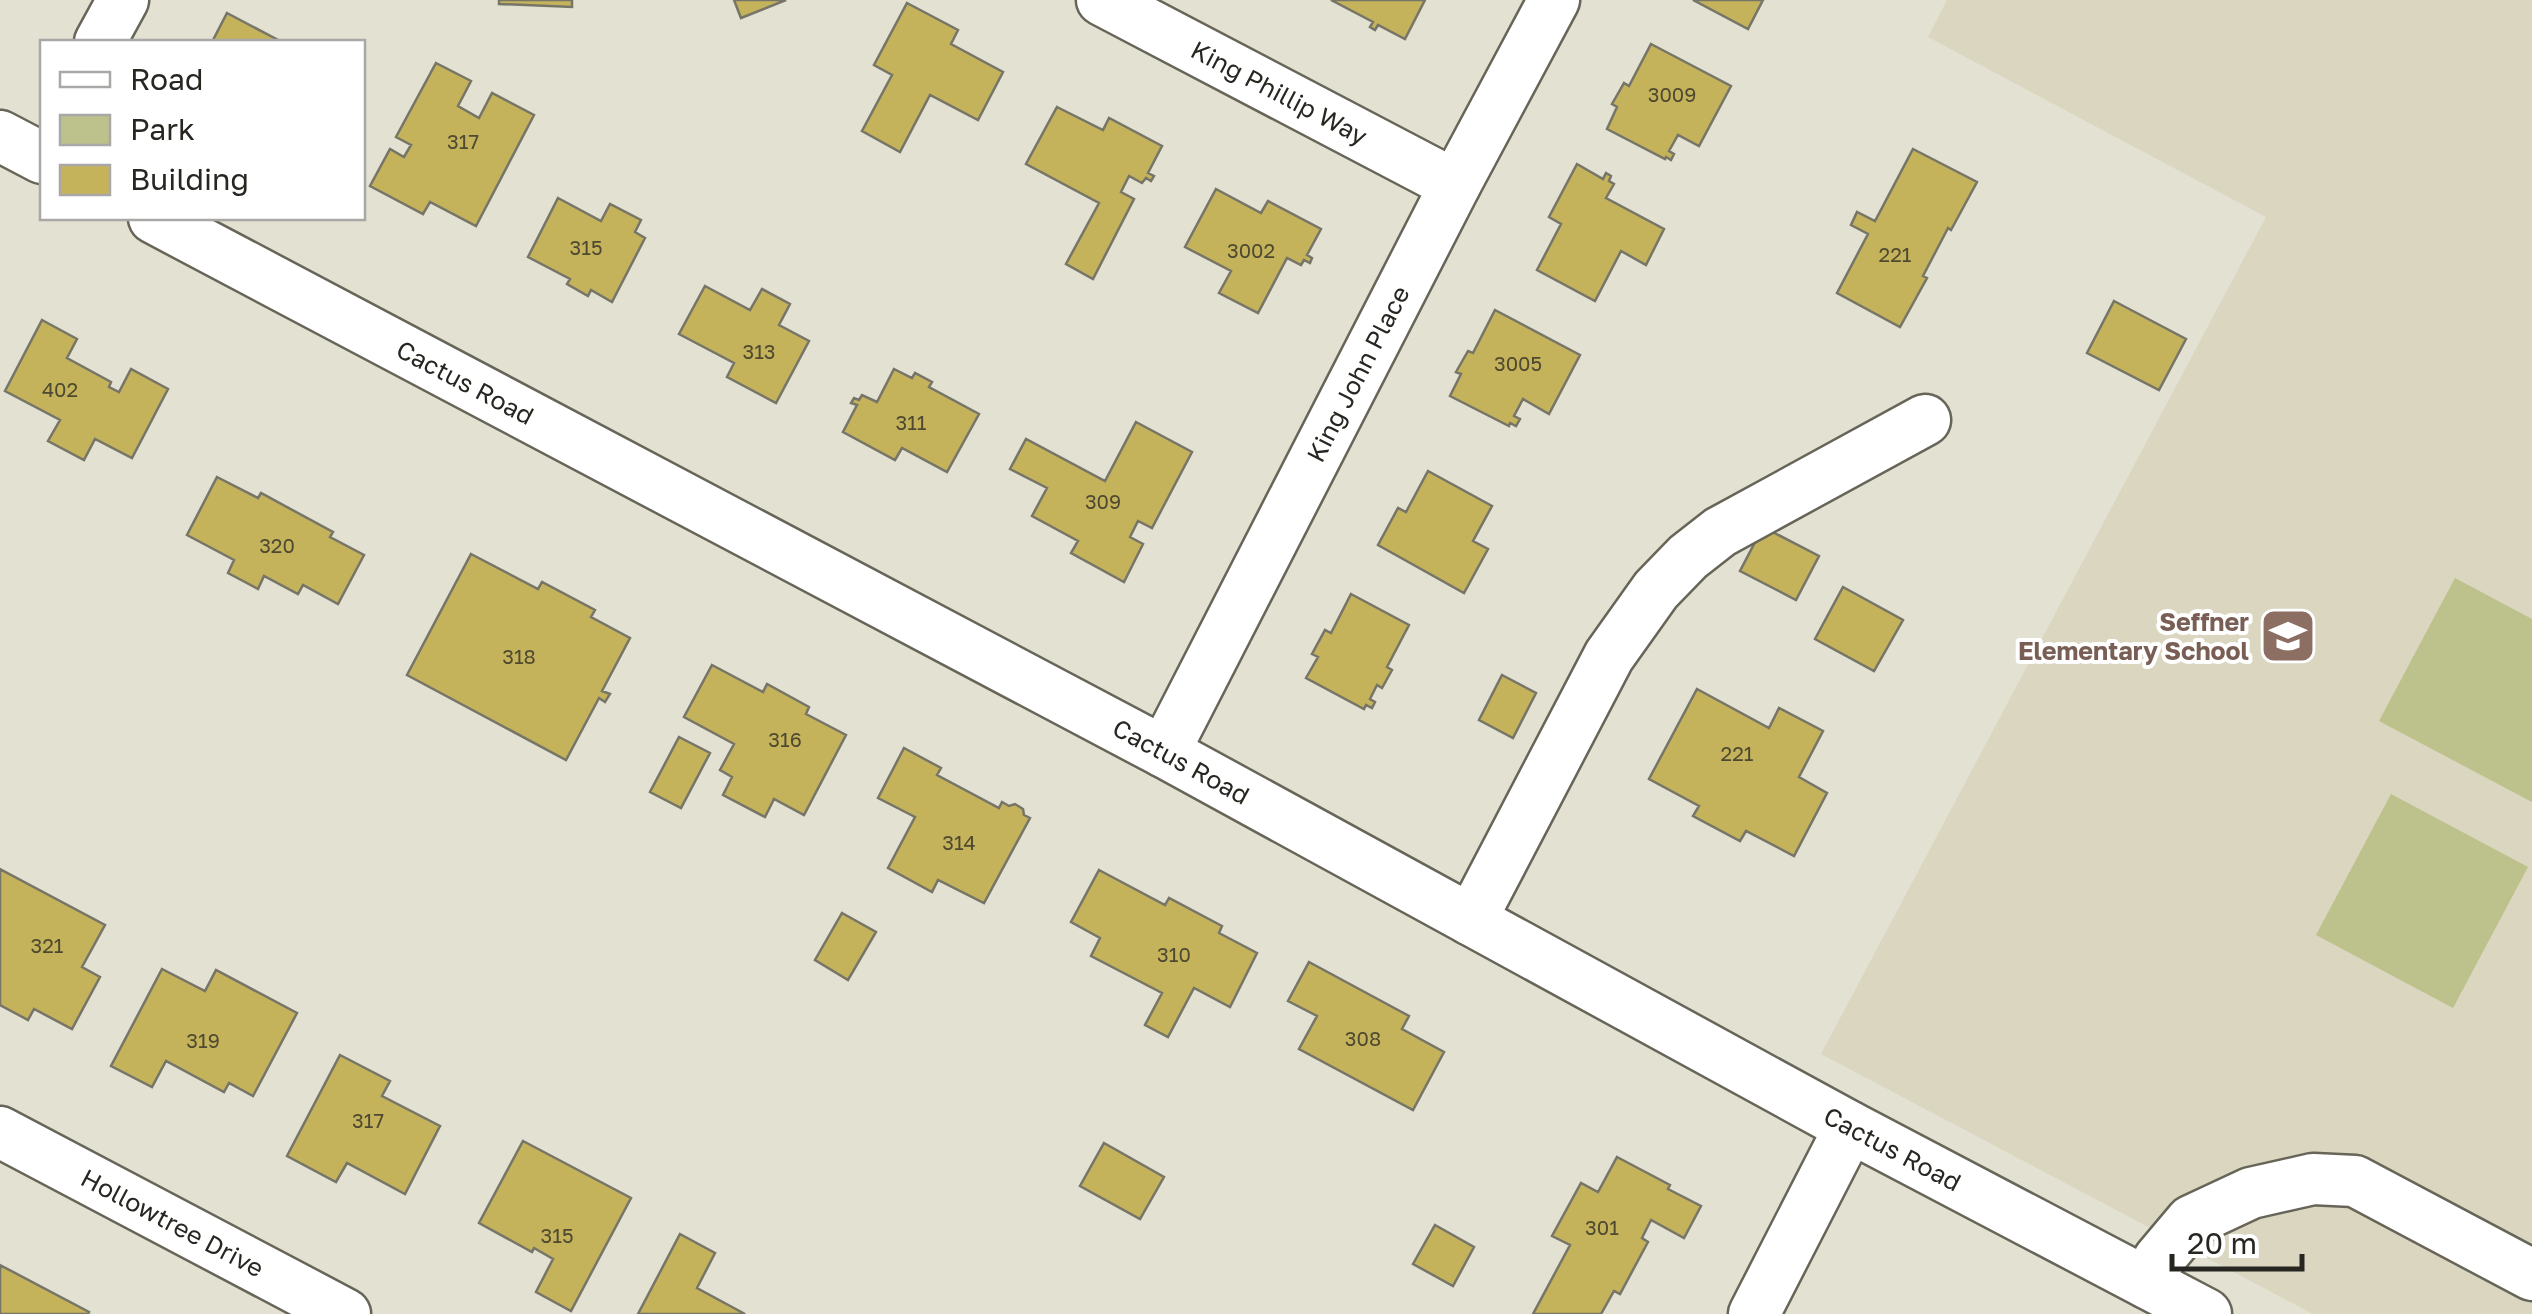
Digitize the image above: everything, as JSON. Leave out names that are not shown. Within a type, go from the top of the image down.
[{"type":"street","points":[[101,40],[123,0]]},
{"type":"street","name":"King Phillip Way","points":[[1102,0],[1455,185]]},
{"type":"street","name":"King John Place","points":[[1164,752],[1554,0]]},
{"type":"street","name":"Cactus Road","points":[[158,220],[1164,752],[1850,1127],[2206,1314]]},
{"type":"street","points":[[1472,920],[1608,656],[1656,590],[1720,532],[1925,420]]},
{"type":"street","points":[[1754,1314],[1850,1127]]},
{"type":"street","name":"Hollowtree Drive","points":[[0,1132],[345,1314]]},
{"type":"street","points":[[2147,1283],[2192,1221],[2251,1193],[2313,1179],[2355,1181],[2532,1276]]},
{"type":"shaded area","name":"Seffner Elementary School","points":[[1947,0],[2532,0],[2532,1314],[2313,1314],[1821,1054],[2266,217],[1928,37]]},
{"type":"green space","points":[[2455,578],[2532,619],[2532,802],[2379,721]]},
{"type":"green space","points":[[2391,794],[2528,867],[2453,1008],[2316,935]]},
{"type":"building","points":[[499,0],[572,0],[572,7],[499,4]]},
{"type":"building","points":[[734,0],[786,0],[741,18]]},
{"type":"building","points":[[1331,0],[1425,0],[1405,39],[1378,25],[1375,30],[1370,27],[1373,22]]},
{"type":"building","points":[[1693,0],[1763,0],[1748,29]]},
{"type":"building","points":[[907,3],[958,30],[951,44],[1003,72],[978,120],[930,95],[900,152],[862,131],[892,75],[874,65]]},
{"type":"building","points":[[227,13],[278,40],[213,40]]},
{"type":"building","points":[[1651,44],[1731,86],[1699,146],[1678,135],[1669,151],[1674,154],[1671,160],[1607,129],[1617,107],[1612,104],[1624,83],[1629,86]]},
{"type":"building","points":[[436,63],[471,81],[458,106],[479,118],[492,93],[534,115],[476,226],[430,202],[423,214],[370,186],[390,149],[404,157],[411,145],[396,137]]},
{"type":"building","points":[[1057,107],[1103,130],[1109,118],[1162,146],[1148,173],[1154,176],[1151,181],[1146,178],[1142,183],[1129,176],[1121,192],[1134,199],[1093,279],[1066,264],[1099,203],[1026,164]]},
{"type":"building","points":[[1913,149],[1977,182],[1951,230],[1948,228],[1900,327],[1837,293],[1868,234],[1851,225],[1857,212],[1875,221]]},
{"type":"building","points":[[1577,164],[1603,179],[1606,173],[1611,176],[1609,181],[1614,184],[1606,198],[1664,229],[1646,265],[1621,251],[1595,301],[1537,270],[1561,224],[1549,217]]},
{"type":"building","points":[[1216,189],[1261,213],[1268,201],[1321,229],[1307,255],[1312,258],[1310,263],[1304,260],[1301,265],[1287,258],[1258,313],[1219,293],[1231,271],[1185,247]]},
{"type":"building","points":[[558,198],[601,221],[610,204],[641,220],[635,232],[645,238],[612,302],[591,290],[588,296],[567,284],[570,279],[528,257]]},
{"type":"building","points":[[705,286],[750,310],[762,289],[790,304],[779,325],[809,341],[776,403],[727,377],[734,363],[679,334]]},
{"type":"building","points":[[2114,301],[2186,339],[2159,390],[2087,353]]},
{"type":"building","points":[[1495,310],[1580,355],[1549,414],[1523,399],[1514,416],[1520,419],[1516,426],[1450,396],[1461,374],[1456,372],[1468,351],[1473,353]]},
{"type":"building","points":[[42,320],[77,339],[67,358],[111,382],[109,387],[119,392],[131,369],[168,389],[132,458],[95,439],[84,460],[48,441],[60,420],[5,391]]},
{"type":"building","points":[[894,369],[912,378],[915,373],[932,382],[929,387],[979,414],[947,472],[902,448],[895,460],[843,432],[857,405],[851,403],[854,398],[859,400],[862,395],[877,402]]},
{"type":"building","points":[[1136,422],[1192,452],[1152,528],[1138,521],[1130,537],[1143,544],[1124,582],[1071,553],[1078,541],[1032,516],[1047,488],[1010,469],[1026,439],[1105,481]]},
{"type":"building","points":[[1428,471],[1492,506],[1473,541],[1488,549],[1464,593],[1378,545],[1398,508],[1406,512]]},
{"type":"building","points":[[217,477],[258,498],[261,493],[333,532],[330,537],[364,555],[338,604],[303,585],[298,594],[264,576],[258,589],[228,573],[234,560],[187,535]]},
{"type":"building","points":[[1763,527],[1819,556],[1796,600],[1740,571]]},
{"type":"building","points":[[471,554],[538,589],[542,582],[595,610],[591,617],[630,638],[602,691],[610,694],[605,702],[599,698],[566,760],[407,675]]},
{"type":"building","points":[[1843,587],[1903,620],[1874,671],[1815,639]]},
{"type":"building","points":[[1351,594],[1409,625],[1387,667],[1392,670],[1370,699],[1375,702],[1372,708],[1366,705],[1364,709],[1306,678],[1318,657],[1312,654],[1325,630],[1331,633]]},
{"type":"building","points":[[712,665],[763,692],[767,684],[809,707],[806,714],[846,735],[804,815],[774,799],[765,817],[723,795],[732,777],[720,770],[734,744],[684,717]]},
{"type":"building","points":[[1502,675],[1536,693],[1513,738],[1479,720]]},
{"type":"building","points":[[1697,689],[1769,728],[1779,708],[1823,731],[1799,777],[1827,793],[1794,856],[1746,831],[1740,841],[1693,816],[1699,806],[1649,779]]},
{"type":"building","points":[[679,737],[710,753],[681,808],[650,792]]},
{"type":"building","points":[[904,748],[941,768],[937,775],[999,808],[1002,802],[1015,804],[1030,818],[984,903],[938,880],[932,892],[888,868],[915,817],[878,798]]},
{"type":"building","points":[[0,869],[105,925],[82,967],[100,977],[72,1029],[34,1009],[28,1020],[0,1005]]},
{"type":"building","points":[[1099,870],[1165,905],[1169,898],[1222,926],[1219,933],[1257,953],[1230,1007],[1194,988],[1168,1037],[1145,1025],[1162,993],[1091,956],[1100,938],[1071,922]]},
{"type":"building","points":[[842,913],[876,932],[848,980],[815,960]]},
{"type":"building","points":[[1309,962],[1409,1016],[1402,1029],[1444,1052],[1413,1110],[1299,1049],[1317,1016],[1288,1001]]},
{"type":"building","points":[[162,969],[205,991],[216,970],[297,1013],[253,1096],[229,1083],[224,1092],[166,1061],[152,1087],[111,1066]]},
{"type":"building","points":[[340,1055],[390,1081],[382,1096],[440,1126],[405,1194],[347,1163],[336,1182],[287,1156]]},
{"type":"building","points":[[523,1141],[631,1198],[571,1311],[536,1292],[553,1259],[479,1223]]},
{"type":"building","points":[[1104,1143],[1164,1177],[1140,1219],[1080,1186]]},
{"type":"building","points":[[1617,1157],[1701,1206],[1684,1238],[1651,1220],[1642,1238],[1648,1242],[1620,1294],[1614,1291],[1601,1314],[1533,1314],[1570,1245],[1552,1236],[1581,1183],[1598,1192]]},
{"type":"building","points":[[1435,1225],[1474,1247],[1453,1286],[1413,1264]]},
{"type":"building","points":[[680,1234],[715,1253],[697,1288],[745,1314],[638,1314]]},
{"type":"building","points":[[0,1265],[89,1312],[88,1314],[0,1314]]},
{"type":"place","name":"Seffner Elementary School","points":[[2288,636]]}]
